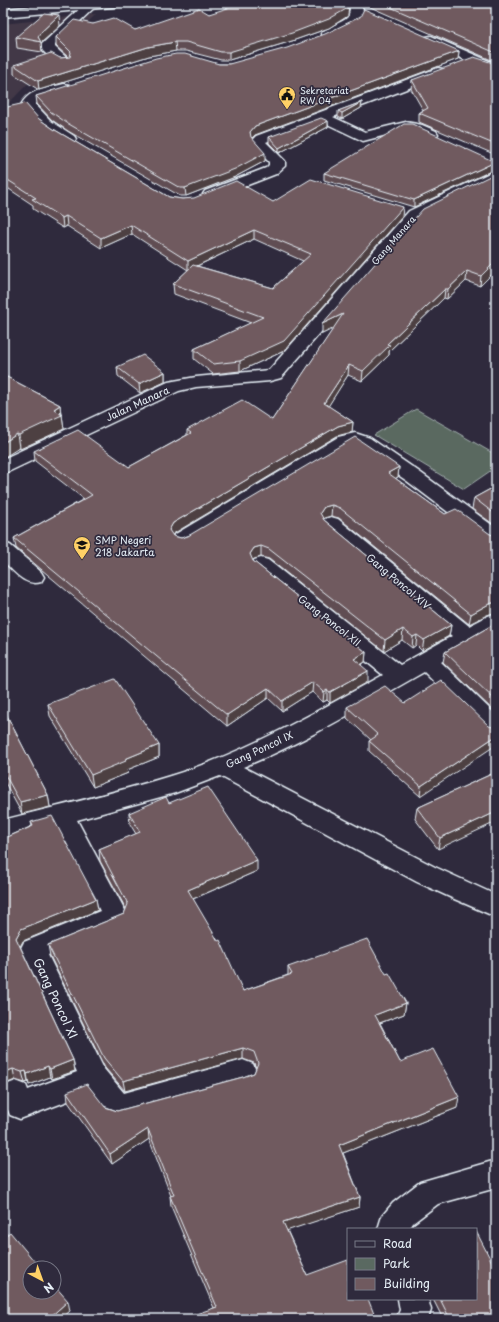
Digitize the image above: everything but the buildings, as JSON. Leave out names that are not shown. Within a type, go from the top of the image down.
[{"type":"main road","points":[[3,13],[112,3]]},
{"type":"main road","points":[[64,62],[48,48],[49,44],[91,5]]},
{"type":"main road","points":[[355,5],[370,14]]},
{"type":"main road","points":[[319,38],[340,29],[354,20],[357,15],[355,5]]},
{"type":"main road","points":[[419,35],[496,69]]},
{"type":"main road","points":[[199,199],[275,169],[278,163],[277,161],[259,145],[258,141],[474,59]]},
{"type":"main road","points":[[79,84],[34,98],[28,104],[46,124],[80,145]]},
{"type":"main road","points":[[321,116],[362,137],[369,137],[400,125],[408,125],[415,126],[442,139]]},
{"type":"main road","name":"Gang Manara","points":[[311,334],[408,212],[496,175]]},
{"type":"main road","name":"Jalan Manara","points":[[3,467],[160,392],[184,384],[270,376],[280,370],[311,334]]},
{"type":"main road","points":[[181,540],[344,440],[350,439],[364,442],[496,538]]},
{"type":"main road","name":"Gang Poncol XIV","points":[[331,524],[468,637]]},
{"type":"main road","points":[[3,550],[34,577]]},
{"type":"main road","name":"Gang Poncol XII","points":[[261,565],[384,663],[398,676]]},
{"type":"main road","name":"Gang Poncol IX","points":[[3,830],[175,784],[222,767],[257,752],[311,724],[496,621]]},
{"type":"main road","points":[[426,660],[496,729]]},
{"type":"main road","points":[[222,767],[265,787],[337,828],[416,870],[496,906]]},
{"type":"main road","name":"Gang Poncol XI","points":[[62,815],[115,916],[33,950],[94,1078],[118,1108],[243,1073]]},
{"type":"main road","points":[[3,1099],[16,1094],[20,1106],[94,1078]]},
{"type":"main road","points":[[393,1228],[403,1213],[430,1192],[494,1175]]},
{"type":"shaded area","points":[[96,14],[3,109],[3,24]]},
{"type":"green space","points":[[416,409],[496,455],[496,467],[464,489],[374,435]]},
{"type":"place","name":"Sekretariat RW 04","points":[[287,110]]},
{"type":"place","name":"SMP Negeri 218 Jakarta","points":[[82,560]]}]
